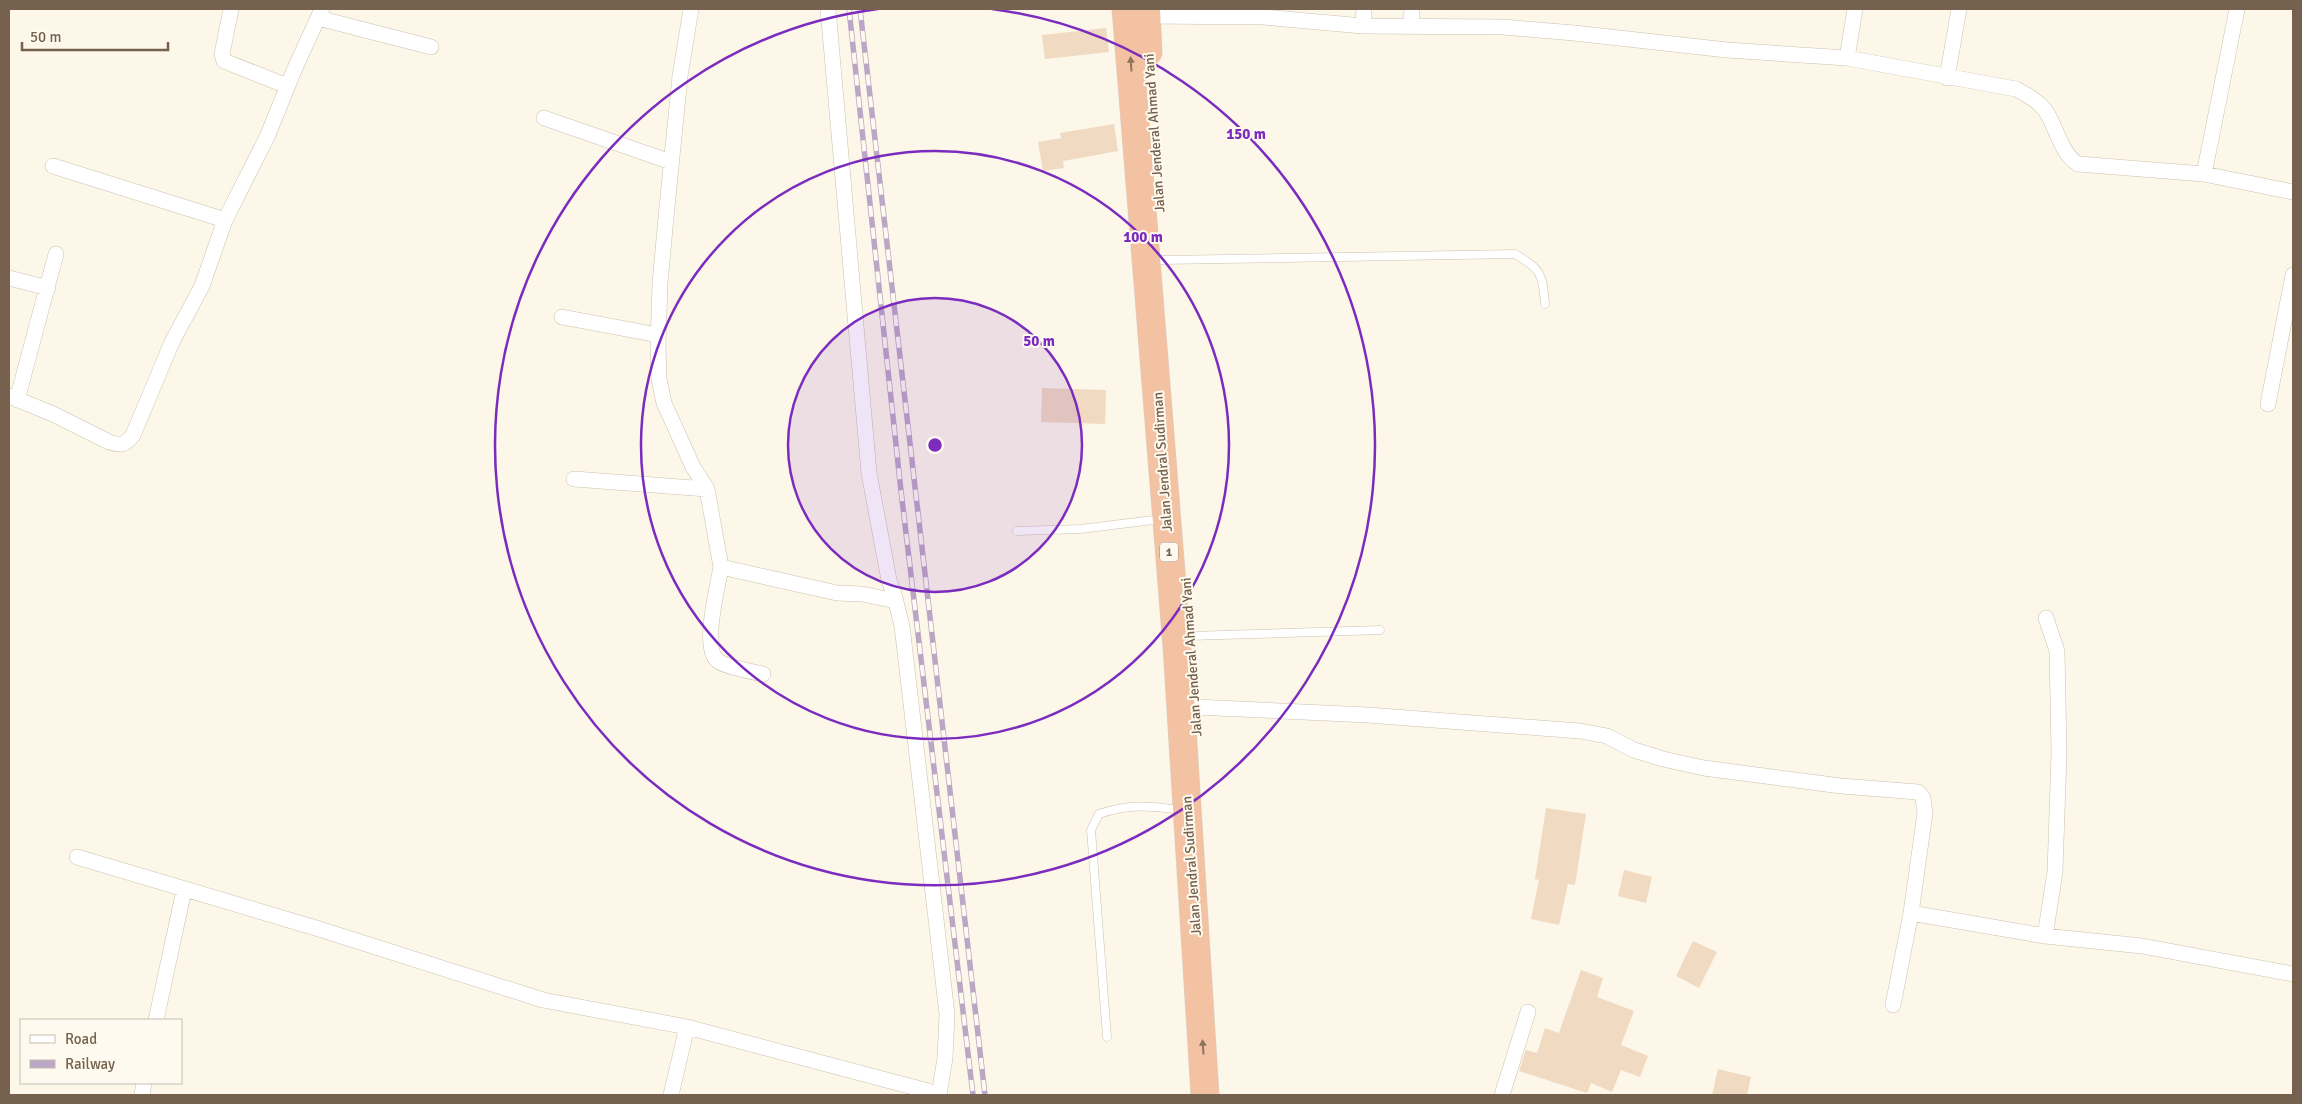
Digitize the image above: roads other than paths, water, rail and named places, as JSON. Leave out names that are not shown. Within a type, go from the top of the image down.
[{"type":"highway","name":"Jalan Jenderal Ahmad Yani","points":[[1140,11],[1162,260],[1224,1095]]},
{"type":"highway","name":"Jalan Jendral Sudirman","points":[[1140,11],[1166,519],[1205,1095]]},
{"type":"street","points":[[231,9],[222,54],[224,61],[287,86]]},
{"type":"street","points":[[691,9],[680,76],[660,283],[659,379],[664,403],[693,467],[707,489],[721,568],[709,638],[712,653],[718,661],[763,674]]},
{"type":"street","points":[[828,9],[868,473],[889,580],[896,601],[907,664],[947,1014],[945,1058],[939,1095]]},
{"type":"street","points":[[1363,26],[1364,9]]},
{"type":"street","points":[[1411,26],[1412,9]]},
{"type":"street","points":[[1846,58],[1855,9]]},
{"type":"street","points":[[1948,78],[1959,9]]},
{"type":"street","points":[[2204,174],[2237,9]]},
{"type":"street","points":[[1140,11],[1263,17],[1363,26],[1503,27],[1727,50],[1846,58],[2016,89],[2029,96],[2046,111],[2070,159],[2078,164],[2204,174],[2293,192]]},
{"type":"street","points":[[56,254],[48,288],[13,398],[53,414],[108,442],[118,445],[127,443],[133,435],[172,342],[202,286],[225,220],[267,137],[287,86],[320,13],[432,47]]},
{"type":"street","points":[[544,118],[671,162]]},
{"type":"street","points":[[53,166],[225,220]]},
{"type":"street","points":[[2268,404],[2293,275]]},
{"type":"street","points":[[9,278],[48,288]]},
{"type":"street","points":[[562,317],[658,335]]},
{"type":"street","points":[[574,479],[707,489]]},
{"type":"street","points":[[721,568],[837,593],[862,594],[896,601]]},
{"type":"street","points":[[2045,936],[2055,872],[2059,753],[2057,651],[2046,618]]},
{"type":"street","points":[[1195,707],[1368,716],[1580,731],[1607,736],[1634,750],[1663,760],[1704,768],[1841,786],[1918,792],[1923,798],[1925,813],[1911,913],[1892,1005]]},
{"type":"street","points":[[77,857],[316,928],[543,1000],[687,1026],[928,1091],[933,1095]]},
{"type":"street","points":[[156,1019],[184,890]]},
{"type":"street","points":[[1911,913],[2045,936],[2142,946],[2293,974]]},
{"type":"street","points":[[1502,1095],[1528,1012]]},
{"type":"street","points":[[671,1095],[687,1026]]},
{"type":"lane","points":[[1162,260],[1515,254],[1532,264],[1542,276],[1545,304]]},
{"type":"lane","points":[[1017,531],[1080,529],[1166,519]]},
{"type":"lane","points":[[1189,636],[1380,630]]},
{"type":"lane","points":[[1107,1037],[1091,830],[1099,814],[1116,808],[1140,805],[1187,810]]},
{"type":"railway","points":[[849,9],[901,491],[973,1095]]},
{"type":"railway","points":[[860,9],[985,1095]]}]
